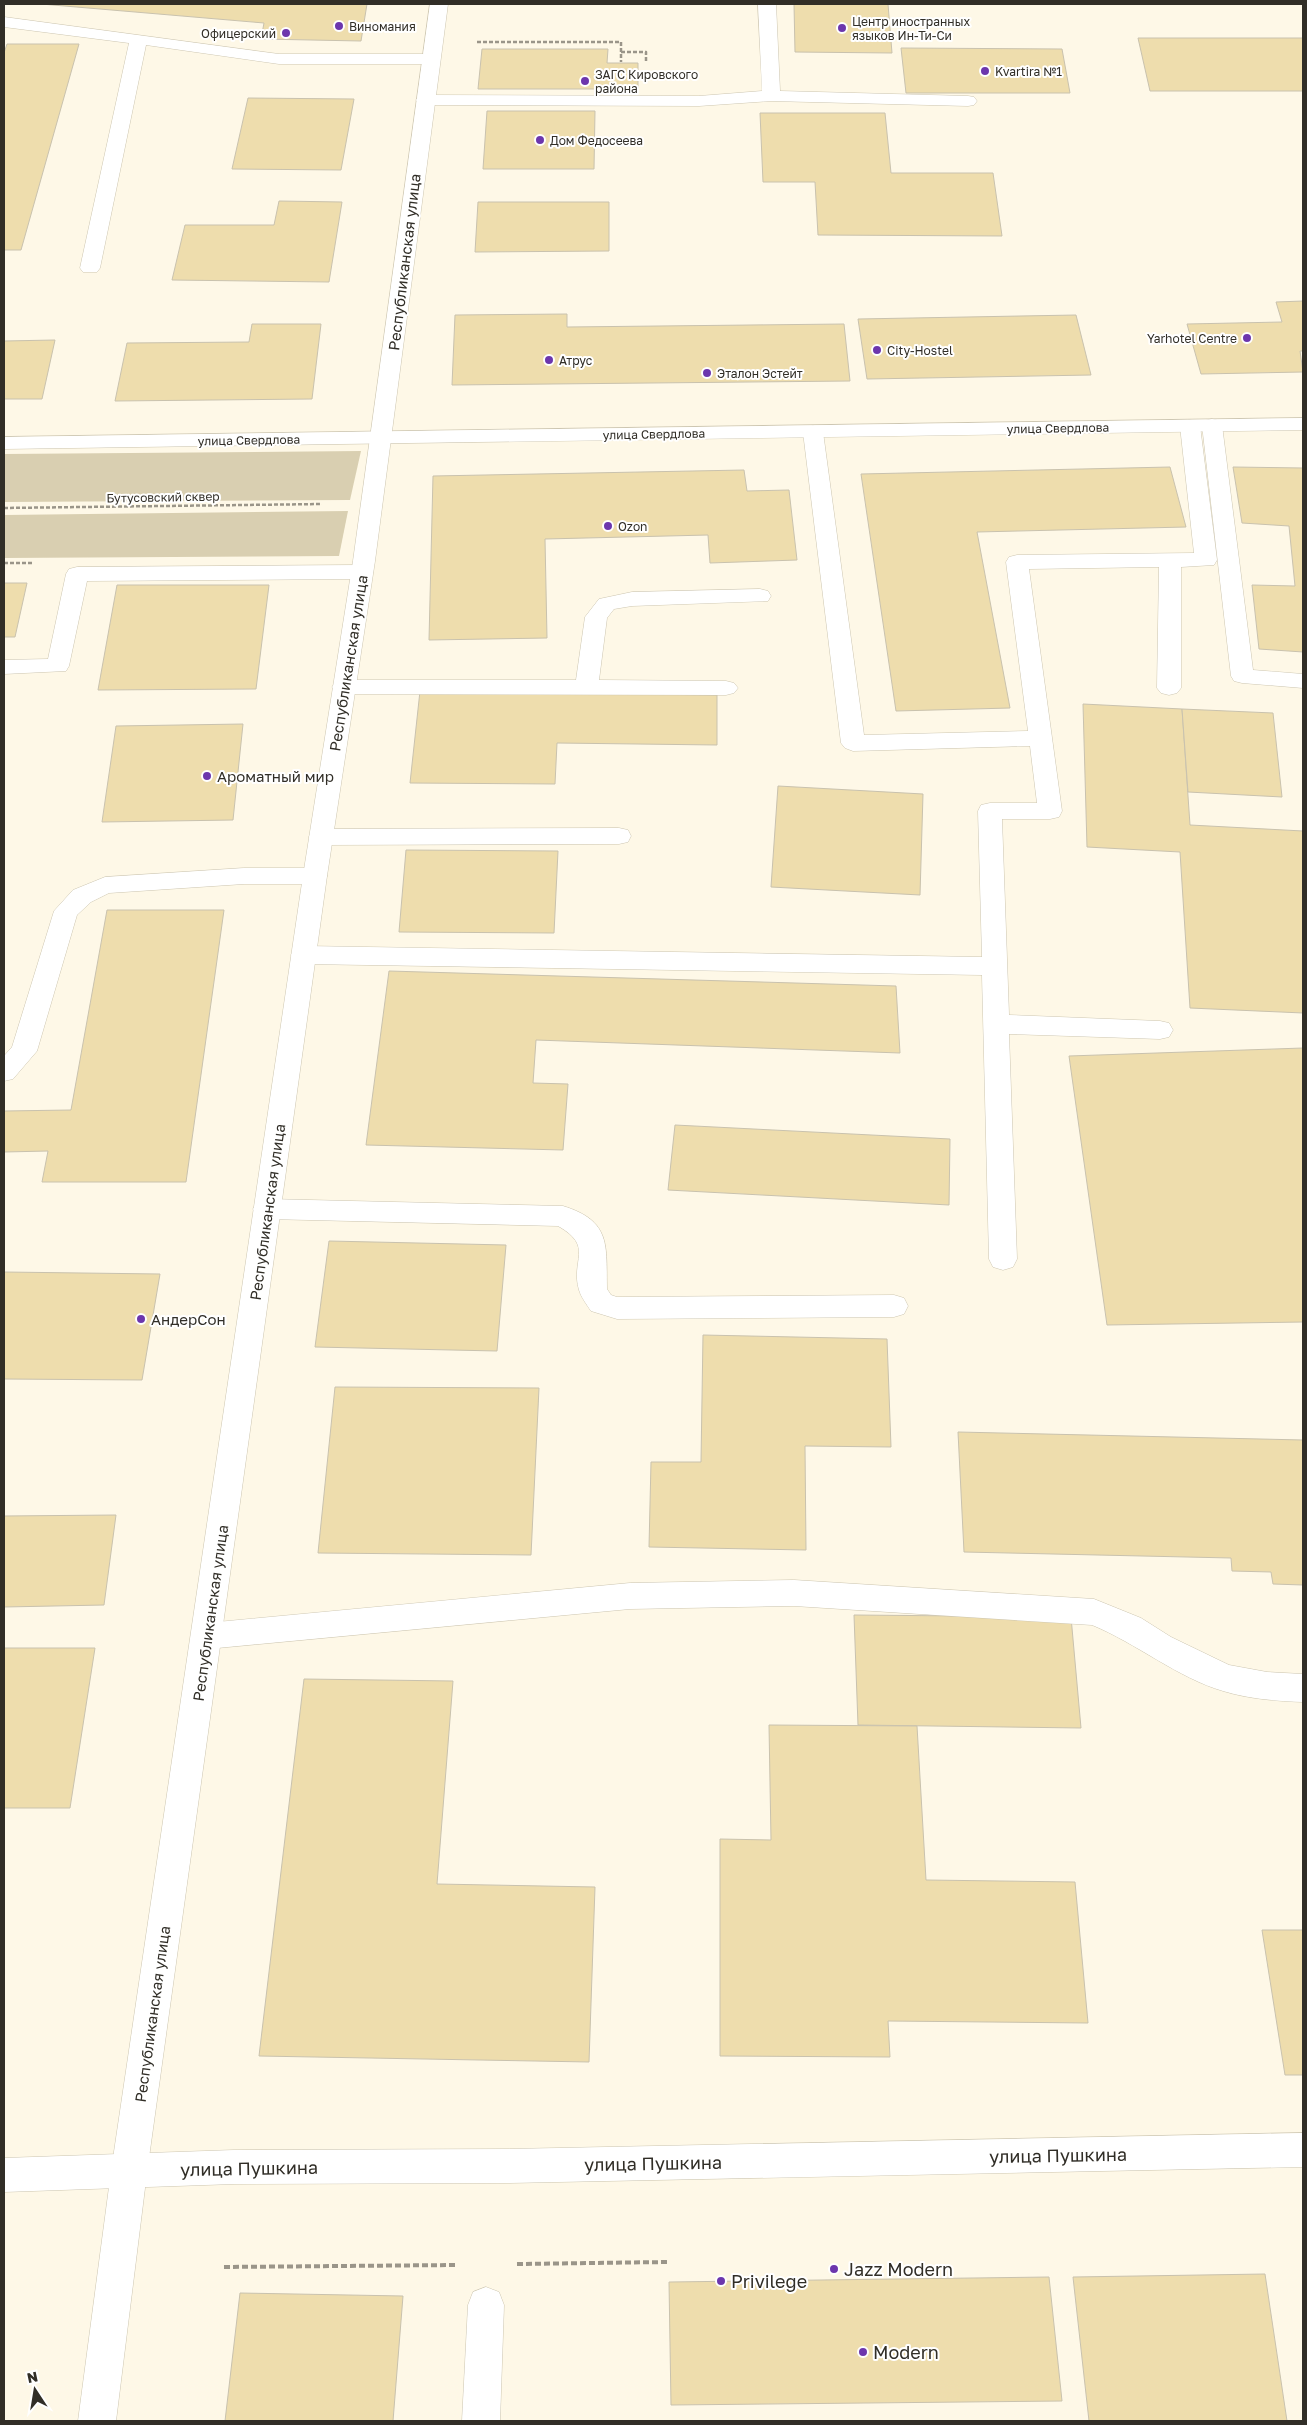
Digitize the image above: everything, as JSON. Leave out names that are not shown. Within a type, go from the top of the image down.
[{"type":"main road","name":"Республиканская улица","points":[[97,2421],[129,2172],[315,876],[381,439],[439,4]]},
{"type":"main road","points":[[767,4],[771,96]]},
{"type":"main road","points":[[4,22],[279,59],[432,51]]},
{"type":"main road","points":[[90,268],[139,39]]},
{"type":"main road","points":[[425,100],[699,101],[771,96],[968,101]]},
{"type":"main road","name":"улица Свердлова","points":[[4,443],[381,439],[1303,424]]},
{"type":"main road","points":[[1003,1259],[990,811],[1050,811],[1018,562],[1206,560],[1201,426]]},
{"type":"main road","points":[[1201,426],[1242,676],[1303,681]]},
{"type":"main road","points":[[813,432],[853,743],[1041,738]]},
{"type":"main road","points":[[1169,688],[1170,560]]},
{"type":"main road","points":[[4,667],[58,666],[77,574],[362,572]]},
{"type":"main road","points":[[586,688],[596,617],[607,604],[632,599],[760,596]]},
{"type":"main road","points":[[344,686],[726,688]]},
{"type":"main road","points":[[321,837],[619,836]]},
{"type":"main road","points":[[4,1072],[24,1051],[66,911],[82,896],[105,884],[244,876],[315,876]]},
{"type":"main road","points":[[304,955],[995,966]]},
{"type":"main road","points":[[996,1024],[1160,1030]]},
{"type":"main road","points":[[267,1209],[563,1216],[582,1227],[592,1239],[593,1290],[601,1303],[617,1308],[894,1306]]},
{"type":"main road","points":[[207,1636],[630,1596],[794,1593],[1094,1612],[1130,1627],[1160,1646],[1224,1678],[1267,1686],[1303,1688]]},
{"type":"main road","name":"улица Пушкина","points":[[4,2175],[234,2167],[519,2166],[1303,2150]]},
{"type":"main road","points":[[481,2421],[486,2305]]},
{"type":"path","points":[[432,51],[621,42],[621,63]]},
{"type":"path","name":"Бутусовский сквер","points":[[4,508],[322,504]]},
{"type":"path","points":[[510,2264],[668,2262]]},
{"type":"path","points":[[224,2267],[461,2265]]},
{"type":"shaded area","points":[[361,451],[350,500],[4,502],[4,454]]},
{"type":"shaded area","points":[[348,511],[339,556],[4,558],[4,515]]},
{"type":"building","points":[[41,4],[367,4],[361,41],[261,39],[264,23]]},
{"type":"building","name":"Центр иностранных языков Ин-Ти-Си","points":[[794,4],[888,4],[892,53],[795,52]]},
{"type":"building","points":[[1138,38],[1303,38],[1303,91],[1150,91]]},
{"type":"building","points":[[7,44],[79,44],[21,250],[4,250],[4,53]]},
{"type":"building","name":"Kvartira №1","points":[[901,48],[1062,49],[1070,93],[906,93]]},
{"type":"building","points":[[482,49],[608,49],[607,63],[638,63],[638,89],[478,89]]},
{"type":"building","points":[[248,98],[354,99],[341,170],[232,169]]},
{"type":"building","name":"Дом Федосеева","points":[[487,111],[595,111],[594,169],[483,169]]},
{"type":"building","points":[[760,113],[885,113],[891,173],[993,173],[1002,236],[818,235],[815,182],[763,182]]},
{"type":"building","points":[[279,201],[342,202],[329,282],[172,280],[185,225],[274,225]]},
{"type":"building","points":[[478,202],[609,202],[609,251],[475,252]]},
{"type":"building","name":"Yarhotel Centre","points":[[1303,301],[1303,351],[1300,351],[1303,372],[1201,374],[1187,324],[1282,322],[1276,302]]},
{"type":"building","points":[[567,314],[567,327],[844,324],[850,381],[452,385],[455,315]]},
{"type":"building","points":[[1076,315],[1091,375],[867,379],[858,319]]},
{"type":"building","points":[[252,324],[321,324],[312,399],[115,401],[127,343],[249,342]]},
{"type":"building","points":[[55,340],[42,399],[4,399],[4,341]]},
{"type":"building","points":[[1170,467],[1186,527],[977,532],[1010,708],[896,711],[861,474]]},
{"type":"building","points":[[1233,467],[1303,468],[1303,652],[1259,649],[1252,585],[1295,586],[1289,526],[1242,523]]},
{"type":"building","points":[[744,470],[747,491],[789,490],[797,560],[710,563],[708,535],[545,539],[547,638],[429,640],[433,476]]},
{"type":"building","points":[[4,583],[27,583],[15,637],[4,637]]},
{"type":"building","points":[[117,585],[269,585],[256,689],[98,690]]},
{"type":"building","points":[[420,691],[717,695],[717,745],[557,743],[555,784],[410,783]]},
{"type":"building","points":[[1083,704],[1182,709],[1190,825],[1303,831],[1303,1013],[1190,1008],[1180,852],[1087,847]]},
{"type":"building","points":[[1182,709],[1273,713],[1282,797],[1188,792]]},
{"type":"building","points":[[243,724],[233,820],[102,822],[116,726]]},
{"type":"building","points":[[778,786],[923,794],[920,895],[771,887]]},
{"type":"building","points":[[406,850],[558,851],[554,933],[399,932]]},
{"type":"building","points":[[107,910],[224,910],[186,1182],[42,1182],[48,1151],[4,1152],[4,1111],[71,1110]]},
{"type":"building","points":[[389,971],[896,986],[900,1053],[536,1040],[533,1083],[568,1084],[563,1150],[366,1145]]},
{"type":"building","points":[[1303,1048],[1303,1322],[1107,1325],[1069,1056]]},
{"type":"building","points":[[675,1125],[950,1139],[949,1205],[668,1190]]},
{"type":"building","points":[[329,1241],[506,1245],[497,1351],[315,1347]]},
{"type":"building","points":[[4,1272],[160,1274],[142,1380],[4,1379]]},
{"type":"building","points":[[703,1335],[887,1339],[891,1447],[805,1446],[806,1550],[649,1547],[651,1462],[701,1462]]},
{"type":"building","points":[[335,1387],[539,1388],[531,1555],[318,1553]]},
{"type":"building","points":[[958,1432],[1303,1440],[1303,1585],[1273,1584],[1271,1572],[1232,1571],[1231,1558],[964,1552]]},
{"type":"building","points":[[116,1515],[104,1605],[4,1607],[4,1516]]},
{"type":"building","points":[[854,1615],[1071,1617],[1081,1728],[858,1725]]},
{"type":"building","points":[[4,1648],[95,1648],[70,1808],[4,1808]]},
{"type":"building","points":[[304,1679],[453,1681],[437,1884],[595,1887],[589,2062],[259,2056]]},
{"type":"building","points":[[769,1725],[917,1726],[926,1880],[1075,1882],[1088,2023],[888,2021],[890,2057],[720,2056],[720,1839],[771,1840]]},
{"type":"building","points":[[1262,1930],[1303,1930],[1303,2075],[1285,2075]]},
{"type":"building","points":[[1265,2274],[1287,2421],[1089,2421],[1073,2277]]},
{"type":"building","name":"Modern","points":[[1049,2277],[1062,2401],[671,2405],[669,2282]]},
{"type":"building","points":[[240,2293],[403,2296],[393,2421],[225,2421]]},
{"type":"place","name":"Виномания","points":[[339,26]]},
{"type":"place","name":"Центр иностранных языков Ин-Ти-Си","points":[[842,28]]},
{"type":"place","name":"Офицерский","points":[[286,33]]},
{"type":"place","name":"Kvartira №1","points":[[985,71]]},
{"type":"place","name":"ЗАГС Кировского района","points":[[585,81]]},
{"type":"place","name":"Дом Федосеева","points":[[540,140]]},
{"type":"place","name":"Yarhotel Centre","points":[[1247,338]]},
{"type":"place","name":"City-Hostel","points":[[877,350]]},
{"type":"place","name":"Атрус","points":[[549,360]]},
{"type":"place","name":"Эталон Эстейт","points":[[707,373]]},
{"type":"place","name":"Ozon","points":[[608,526]]},
{"type":"place","name":"Ароматный мир","points":[[207,776]]},
{"type":"place","name":"АндерСон","points":[[141,1319]]},
{"type":"place","name":"Jazz Modern","points":[[834,2269]]},
{"type":"place","name":"Privilege","points":[[721,2281]]},
{"type":"place","name":"Modern","points":[[863,2352]]}]
